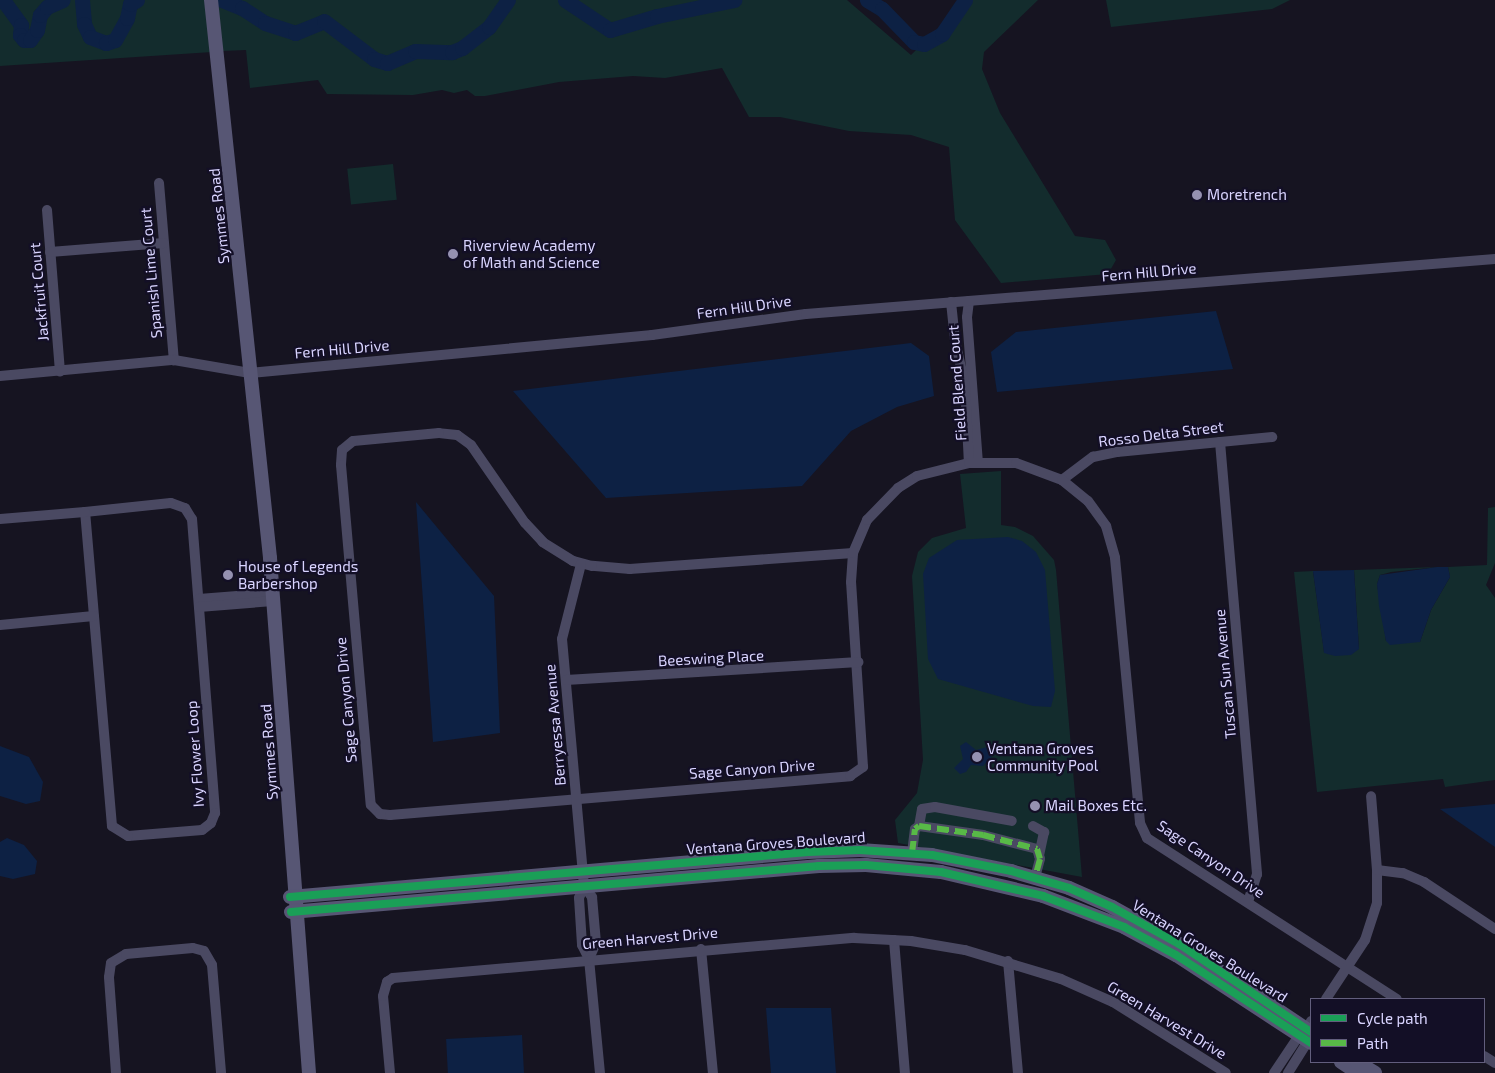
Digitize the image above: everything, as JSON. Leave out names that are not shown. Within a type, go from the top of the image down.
[{"type":"street","name":"Symmes Road","points":[[211,0],[250,373],[307,1073]]},
{"type":"street","name":"Spanish Lime Court","points":[[159,183],[174,360]]},
{"type":"street","name":"Jackfruit Court","points":[[47,210],[60,370]]},
{"type":"street","points":[[50,252],[164,243]]},
{"type":"street","name":"Fern Hill Drive","points":[[0,376],[174,360],[250,373],[652,335],[806,314],[1495,259]]},
{"type":"street","name":"Field Blend Court","points":[[969,301],[967,317],[973,463]]},
{"type":"street","name":"Field Blend Court","points":[[951,302],[955,341],[965,385],[973,463]]},
{"type":"street","name":"Sage Canyon Drive","points":[[853,552],[630,569],[582,564],[558,552],[533,532],[471,445],[457,435],[439,433],[353,441],[342,450],[341,465],[369,796],[374,810],[390,815],[577,797],[850,776],[863,767],[858,662],[851,582],[853,552],[867,520],[898,488],[917,476],[973,463],[1016,463],[1062,480],[1088,501],[1106,526],[1115,558],[1140,823],[1144,832],[1160,846],[1395,998]]},
{"type":"street","name":"Rosso Delta Street","points":[[1062,480],[1093,458],[1118,452],[1272,437]]},
{"type":"street","name":"Tuscan Sun Avenue","points":[[1220,442],[1256,874],[1248,902]]},
{"type":"street","name":"Ivy Flower Loop","points":[[0,519],[171,504],[186,508],[192,519],[215,812],[211,823],[196,831],[128,836],[112,826],[85,512]]},
{"type":"street","name":"Berryessa Avenue","points":[[582,564],[562,639],[584,879],[579,900],[582,945],[589,959],[600,1073]]},
{"type":"street","points":[[199,603],[268,597]]},
{"type":"street","points":[[0,625],[94,616]]},
{"type":"street","name":"Beeswing Place","points":[[566,680],[858,662]]},
{"type":"street","points":[[1327,998],[1365,940],[1376,902],[1377,870],[1371,796]]},
{"type":"street","points":[[878,866],[899,863],[912,853],[915,828],[919,826],[922,809],[934,807],[1012,821]]},
{"type":"street","points":[[919,826],[983,835],[1037,849],[1040,855]]},
{"type":"street","points":[[1033,826],[1044,832],[1035,878],[1035,894]]},
{"type":"street","name":"Ventana Groves Boulevard","points":[[295,912],[808,852],[912,853],[962,860],[1035,878],[1076,891],[1133,917],[1308,1033]]},
{"type":"street","name":"Ventana Groves Boulevard","points":[[294,897],[819,866],[878,866],[965,876],[1035,894],[1149,939],[1308,1033]]},
{"type":"street","points":[[1377,870],[1404,874],[1424,882],[1495,929]]},
{"type":"street","name":"Green Harvest Drive","points":[[390,1073],[383,996],[387,982],[393,978],[830,938],[894,940],[939,945],[1008,961],[1060,979],[1113,1002],[1226,1073]]},
{"type":"street","points":[[894,940],[905,1073]]},
{"type":"street","points":[[116,1073],[109,977],[111,963],[126,954],[194,948],[204,951],[212,965],[221,1073]]},
{"type":"street","points":[[702,949],[713,1073]]},
{"type":"street","points":[[1008,961],[1018,1073]]},
{"type":"street","points":[[1274,1073],[1308,1033]]},
{"type":"street","points":[[1288,1073],[1308,1033]]},
{"type":"street","points":[[1343,1063],[1358,1073]]},
{"type":"street","points":[[1359,1063],[1375,1073]]},
{"type":"green space","points":[[0,0],[206,0],[212,52],[0,66]]},
{"type":"green space","points":[[216,0],[847,0],[911,55],[967,0],[1038,0],[984,52],[982,69],[1000,113],[1075,236],[1105,240],[1116,260],[1108,274],[1001,283],[955,220],[949,147],[911,135],[849,131],[780,117],[749,117],[722,68],[665,78],[633,76],[559,82],[485,96],[475,96],[467,90],[454,93],[442,90],[413,95],[327,94],[318,80],[250,88],[246,50],[222,51]]},
{"type":"green space","points":[[1106,0],[1290,0],[1272,9],[1111,27]]},
{"type":"green space","points":[[393,164],[397,200],[351,205],[347,169]]},
{"type":"green space","points":[[1001,471],[1001,525],[1015,527],[1033,536],[1054,560],[1056,570],[1082,877],[898,843],[895,820],[917,793],[923,760],[912,576],[918,552],[932,538],[966,528],[960,474]]},
{"type":"green space","points":[[1495,507],[1495,563],[1486,585],[1495,598],[1495,780],[1445,787],[1443,779],[1317,792],[1294,572],[1313,571],[1324,652],[1359,649],[1354,570],[1437,567],[1380,575],[1377,584],[1386,641],[1420,642],[1431,610],[1450,577],[1448,567],[1487,565],[1488,508]]},
{"type":"water","points":[[1216,311],[1233,369],[997,392],[991,352],[1016,332]]},
{"type":"water","points":[[911,343],[929,356],[934,396],[897,407],[851,431],[802,486],[606,498],[513,391]]},
{"type":"water","points":[[416,502],[494,596],[500,733],[433,742]]},
{"type":"water","points":[[1008,537],[1022,541],[1036,552],[1045,570],[1055,691],[1051,707],[1033,706],[938,679],[928,659],[923,574],[929,558],[957,540]]},
{"type":"water","points":[[1448,567],[1450,577],[1431,610],[1420,642],[1390,645],[1386,641],[1379,606],[1377,584],[1380,575]]},
{"type":"water","points":[[1354,570],[1359,649],[1351,655],[1335,656],[1324,653],[1313,571]]},
{"type":"water","name":"Ventana Groves Community Pool","points":[[966,742],[976,750],[991,746],[996,752],[983,766],[971,765],[966,772],[960,774],[954,768],[963,759],[960,746]]},
{"type":"water","points":[[0,746],[29,757],[43,782],[40,801],[26,804],[0,796]]},
{"type":"water","points":[[1495,804],[1495,847],[1440,809]]},
{"type":"water","points":[[7,838],[24,845],[37,861],[35,874],[13,879],[0,876],[0,842]]},
{"type":"water","points":[[766,1008],[831,1008],[836,1073],[771,1073]]},
{"type":"water","points":[[522,1035],[524,1073],[448,1073],[446,1039]]},
{"type":"waterway","points":[[3,0],[21,25],[20,35],[24,40],[30,40],[37,30],[40,15],[47,7],[63,0]]},
{"type":"waterway","points":[[82,0],[84,24],[90,37],[106,43],[115,40],[127,18],[130,4],[137,0]]},
{"type":"waterway","points":[[222,0],[242,8],[265,23],[295,33],[324,21],[374,59],[387,63],[415,51],[452,52],[462,48],[489,27],[508,0]]},
{"type":"waterway","points":[[565,0],[610,30],[657,16],[734,0]]},
{"type":"waterway","points":[[867,0],[882,9],[914,42],[924,44],[942,34],[965,0]]},
{"type":"marked path","points":[[912,853],[915,829],[919,826],[983,835],[1037,849],[1040,859],[1035,878]]},
{"type":"cycle path","points":[[290,897],[808,852],[860,850],[932,855],[1011,871],[1069,888],[1112,907],[1179,944],[1310,1031]]},
{"type":"cycle path","points":[[291,912],[819,866],[866,865],[941,872],[1043,896],[1124,927],[1176,955],[1310,1042]]},
{"type":"place","name":"Moretrench","points":[[1197,195]]},
{"type":"place","name":"Riverview Academy of Math and Science","points":[[453,254]]},
{"type":"place","name":"House of Legends Barbershop","points":[[228,575]]},
{"type":"place","name":"Ventana Groves Community Pool","points":[[977,757]]},
{"type":"place","name":"Mail Boxes Etc.","points":[[1035,806]]}]
